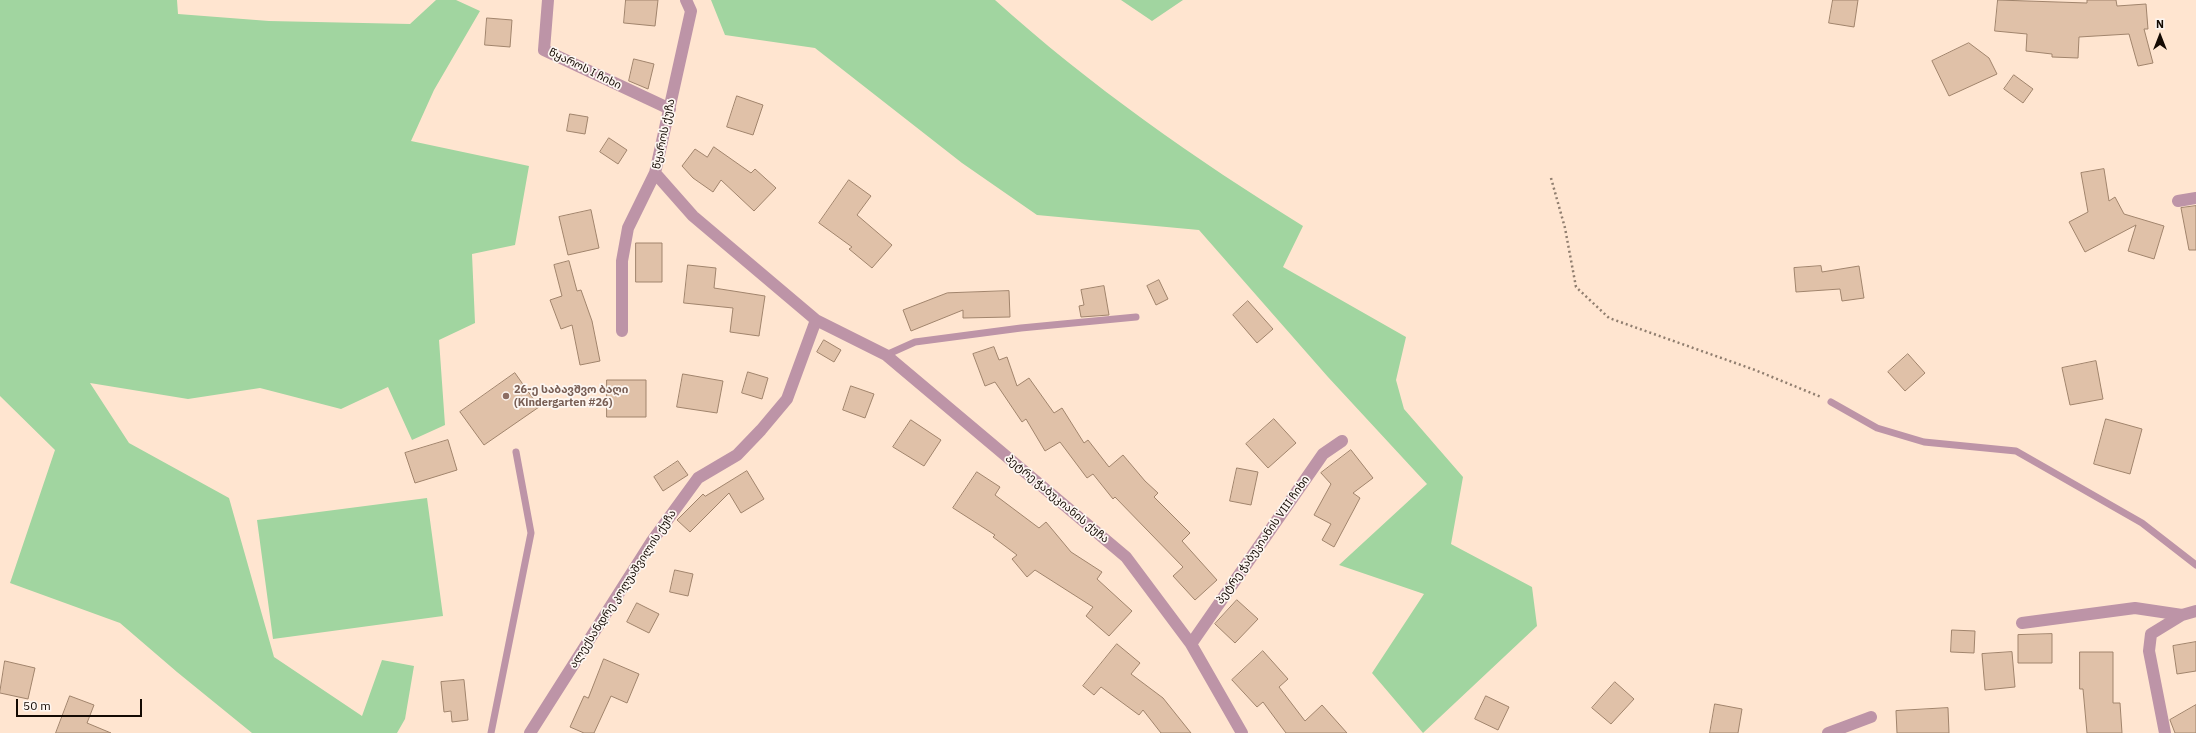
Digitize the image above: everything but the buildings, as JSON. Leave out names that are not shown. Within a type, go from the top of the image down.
[{"type":"street","name":"წყაროს I ჩიხი","points":[[548,0],[544,50],[670,109]]},
{"type":"street","name":"წყაროს ქუჩა","points":[[686,0],[691,11],[655,173],[693,216],[816,320]]},
{"type":"street","points":[[622,330],[622,261],[627,235],[655,173]]},
{"type":"street","points":[[2178,201],[2196,198]]},
{"type":"street","name":"პეტრე ჭაბუკიანის ქუჩა","points":[[816,320],[886,355],[1126,557],[1190,644],[1242,733]]},
{"type":"street","name":"ალექსანდრე კოღუაშვილის ქუჩა","points":[[530,733],[652,541],[698,478],[737,455],[761,430],[787,399],[816,320]]},
{"type":"street","name":"პეტრე ჭაბუკიანის VIII ჩიხი","points":[[1190,644],[1323,454],[1342,441]]},
{"type":"street","points":[[2022,623],[2135,608],[2182,615]]},
{"type":"street","points":[[2165,733],[2149,650],[2151,634],[2182,615],[2196,611]]},
{"type":"street","points":[[1828,733],[1871,717]]},
{"type":"lane","points":[[886,355],[915,342],[1021,328],[1136,317]]},
{"type":"lane","points":[[1830,402],[1877,428],[1924,442],[2016,451],[2142,523],[2196,565]]},
{"type":"lane","points":[[491,733],[531,533],[516,452]]},
{"type":"path","points":[[1551,178],[1565,228],[1576,287],[1609,318],[1755,370],[1830,402]]},
{"type":"green space","points":[[0,0],[177,0],[178,14],[269,21],[410,24],[436,0],[456,0],[480,11],[434,90],[411,141],[529,166],[515,245],[472,254],[475,323],[439,340],[445,425],[412,440],[388,387],[341,409],[260,388],[188,399],[90,383],[129,443],[229,498],[274,657],[362,716],[382,660],[414,666],[405,719],[397,733],[252,733],[120,623],[10,583],[55,450],[0,396]]},
{"type":"green space","points":[[711,0],[995,0],[1068,62],[1144,120],[1263,201],[1303,226],[1283,267],[1406,337],[1396,380],[1404,409],[1463,477],[1451,544],[1532,587],[1537,626],[1423,733],[1372,673],[1424,594],[1339,565],[1427,484],[1328,377],[1199,230],[1037,215],[962,163],[815,48],[725,35]]},
{"type":"green space","points":[[1121,0],[1183,0],[1152,21]]},
{"type":"green space","points":[[427,498],[443,616],[273,639],[257,520]]},
{"type":"place","name":"26-ე საბავშვო ბაღი (Kindergarten #26)","points":[[506,396]]}]
